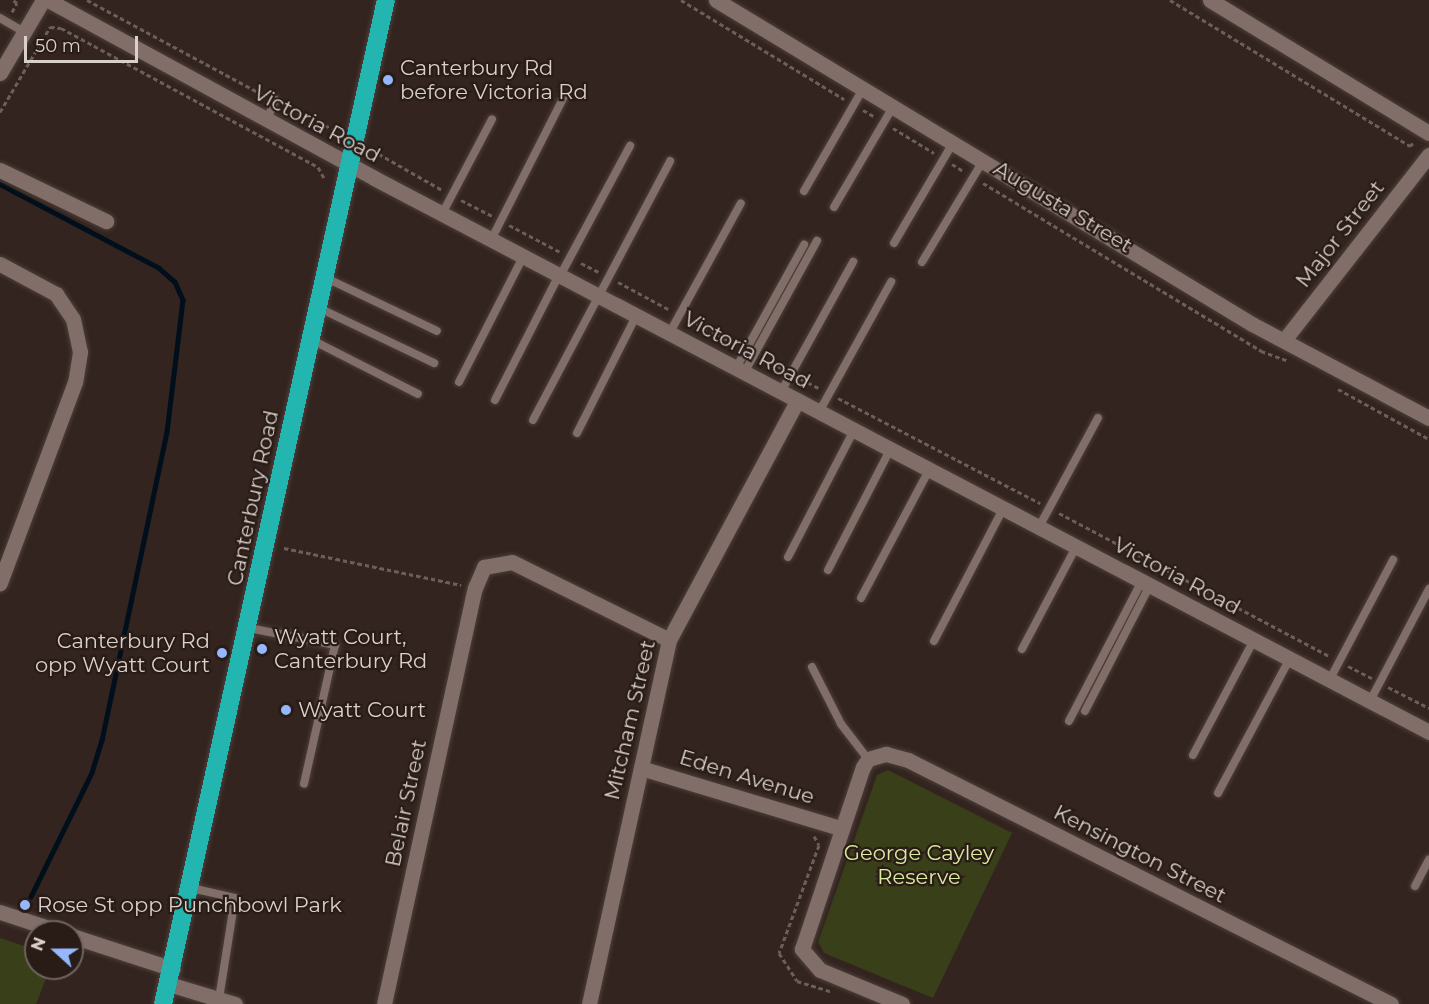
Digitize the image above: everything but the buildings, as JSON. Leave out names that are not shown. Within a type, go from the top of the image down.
[{"type":"highway","name":"Canterbury Road","points":[[163,1004],[249,627],[309,339],[386,0]]},
{"type":"street","points":[[0,74],[43,0]]},
{"type":"street","name":"Victoria Road","points":[[48,0],[349,165],[1429,732]]},
{"type":"street","name":"Augusta Street","points":[[716,0],[1285,339],[1429,418]]},
{"type":"street","points":[[1210,0],[1429,133]]},
{"type":"street","name":"Major Street","points":[[1285,339],[1429,155]]},
{"type":"street","points":[[0,170],[106,221]]},
{"type":"street","points":[[0,264],[56,294],[73,319],[80,352],[75,382],[0,584]]},
{"type":"street","name":"Mitcham Street","points":[[589,1004],[669,640],[797,400]]},
{"type":"street","name":"Belair Street","points":[[384,1004],[475,588],[492,562],[512,562],[669,640]]},
{"type":"street","name":"Kensington Street","points":[[868,759],[885,753],[908,760],[1391,1004]]},
{"type":"street","points":[[868,759],[840,828],[801,939],[810,964],[902,1004]]},
{"type":"street","name":"Eden Avenue","points":[[641,768],[840,828]]},
{"type":"street","points":[[0,912],[24,920]]},
{"type":"street","points":[[84,941],[235,1004]]},
{"type":"lane","points":[[0,18],[24,32]]},
{"type":"lane","points":[[804,191],[863,89]]},
{"type":"lane","points":[[491,240],[564,97]]},
{"type":"lane","points":[[267,120],[275,100]]},
{"type":"lane","points":[[834,207],[893,107]]},
{"type":"lane","points":[[442,214],[492,119]]},
{"type":"lane","points":[[894,243],[953,143]]},
{"type":"lane","points":[[495,400],[630,146]]},
{"type":"lane","points":[[922,262],[983,161]]},
{"type":"lane","points":[[533,420],[670,162]]},
{"type":"lane","points":[[669,334],[741,203]]},
{"type":"lane","points":[[740,370],[817,241]]},
{"type":"lane","points":[[750,352],[804,245]]},
{"type":"lane","points":[[459,382],[523,257]]},
{"type":"lane","points":[[782,392],[853,262]]},
{"type":"lane","points":[[323,277],[437,331]]},
{"type":"lane","points":[[819,412],[891,282]]},
{"type":"lane","points":[[317,306],[434,363]]},
{"type":"lane","points":[[577,433],[636,316]]},
{"type":"lane","points":[[309,339],[418,394]]},
{"type":"lane","points":[[1039,527],[1098,418]]},
{"type":"lane","points":[[788,557],[854,430]]},
{"type":"lane","points":[[828,570],[890,450]]},
{"type":"lane","points":[[861,598],[929,470]]},
{"type":"lane","points":[[934,642],[1003,509]]},
{"type":"lane","points":[[1022,649],[1076,547]]},
{"type":"lane","points":[[1330,680],[1393,560]]},
{"type":"lane","points":[[1085,711],[1146,583]]},
{"type":"lane","points":[[1069,721],[1146,583]]},
{"type":"lane","points":[[1370,701],[1429,589]]},
{"type":"lane","points":[[249,627],[335,645],[304,784]]},
{"type":"lane","points":[[1193,755],[1254,640]]},
{"type":"lane","points":[[1218,793],[1290,658]]},
{"type":"lane","points":[[812,667],[841,724],[868,759]]},
{"type":"lane","points":[[1415,886],[1429,860]]},
{"type":"lane","points":[[191,888],[235,898],[219,999]]},
{"type":"path","points":[[13,0],[14,7]]},
{"type":"path","name":"Victoria Road","points":[[87,0],[335,130]]},
{"type":"path","name":"Augusta Street","points":[[681,0],[1261,351],[1295,364]]},
{"type":"path","points":[[1170,0],[1410,146],[1413,142]]},
{"type":"path","name":"Victoria Road","points":[[0,112],[50,27],[61,28],[318,166],[324,178]]},
{"type":"path","points":[[372,150],[452,195],[1429,708]]},
{"type":"path","points":[[1334,386],[1429,439]]},
{"type":"path","points":[[284,548],[475,588]]},
{"type":"path","points":[[813,833],[819,845],[778,953],[797,981],[844,995]]},
{"type":"green space","name":"George Cayley Reserve","points":[[888,770],[1012,833],[933,998],[824,953],[818,942],[877,775]]},
{"type":"green space","points":[[0,938],[24,946],[24,980],[45,980],[36,1004],[0,1004]]},
{"type":"waterway","points":[[0,184],[159,268],[175,282],[183,300],[167,432],[102,740],[92,773],[31,897]]},
{"type":"place","name":"Canterbury Rd before Victoria Rd","points":[[388,80]]},
{"type":"place","name":"Wyatt Court, Canterbury Rd","points":[[262,649]]},
{"type":"place","name":"Canterbury Rd opp Wyatt Court","points":[[222,653]]},
{"type":"place","name":"Wyatt Court","points":[[286,710]]},
{"type":"place","name":"Rose St opp Punchbowl Park","points":[[25,905]]}]
